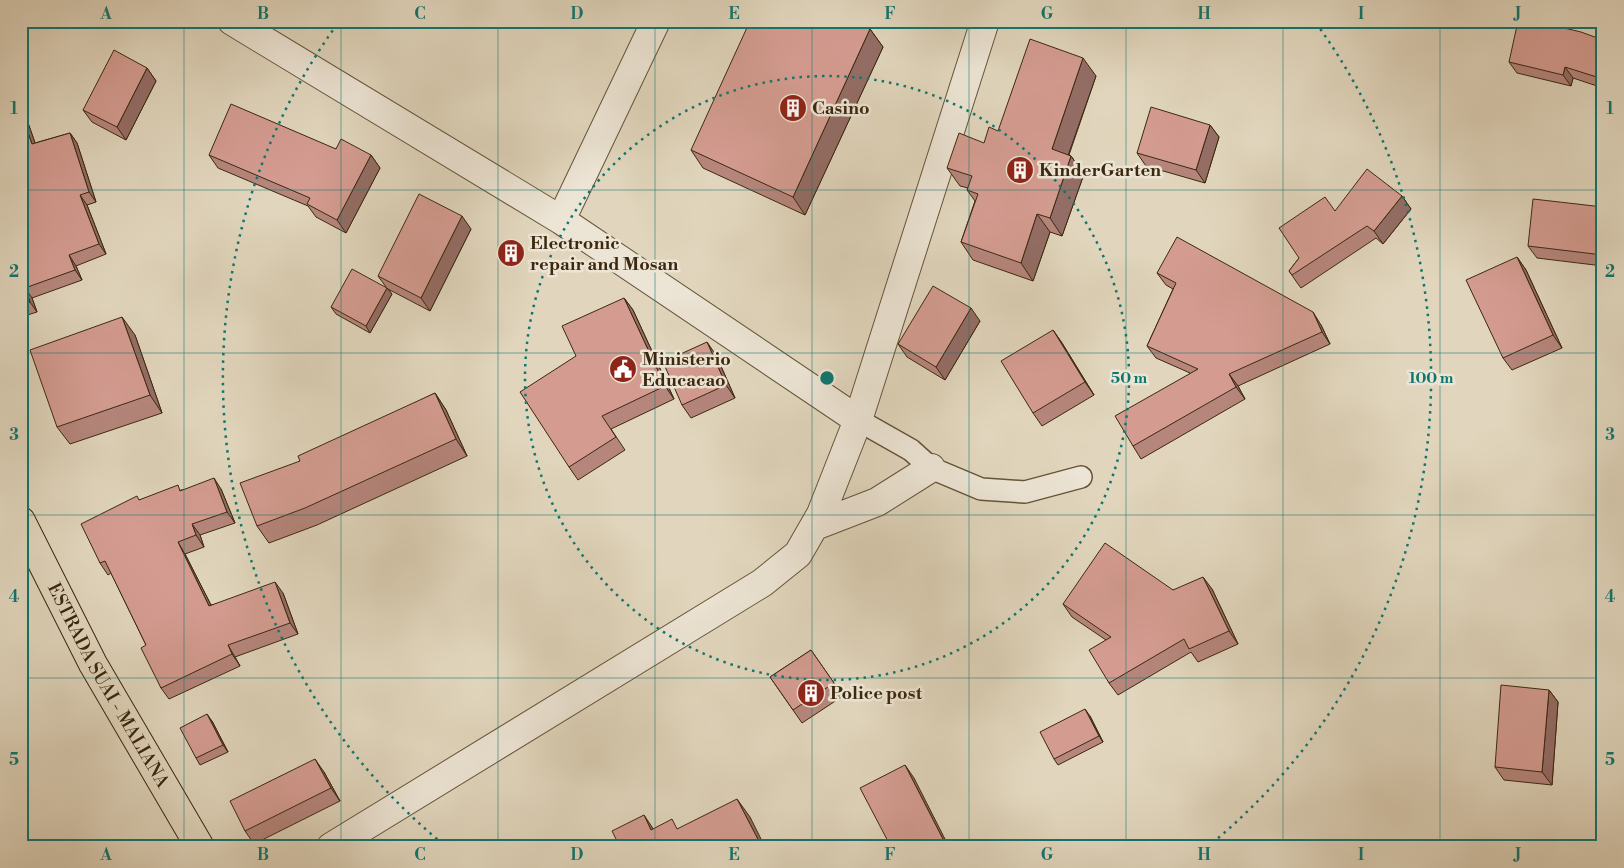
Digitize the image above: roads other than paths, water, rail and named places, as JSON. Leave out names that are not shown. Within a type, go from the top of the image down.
[{"type":"main road","name":"ESTRADA SUAI - MALIANA","points":[[21,521],[93,664],[200,847]]},
{"type":"street","points":[[232,21],[561,220],[858,420]]},
{"type":"street","points":[[561,220],[656,21]]},
{"type":"street","points":[[331,847],[762,583],[798,554],[814,526],[858,420],[985,21]]},
{"type":"street","points":[[814,526],[876,502],[931,468]]},
{"type":"lane","points":[[858,420],[911,450],[931,468],[981,489],[1024,492],[1081,477]]},
{"type":"place","name":"Casino","points":[[793,108]]},
{"type":"place","name":"KinderGarten","points":[[1020,170]]},
{"type":"place","name":"Electronic repair and Mosan","points":[[511,253]]},
{"type":"place","name":"Ministerio Educacao","points":[[623,369]]},
{"type":"place","name":"Police post","points":[[811,693]]}]
